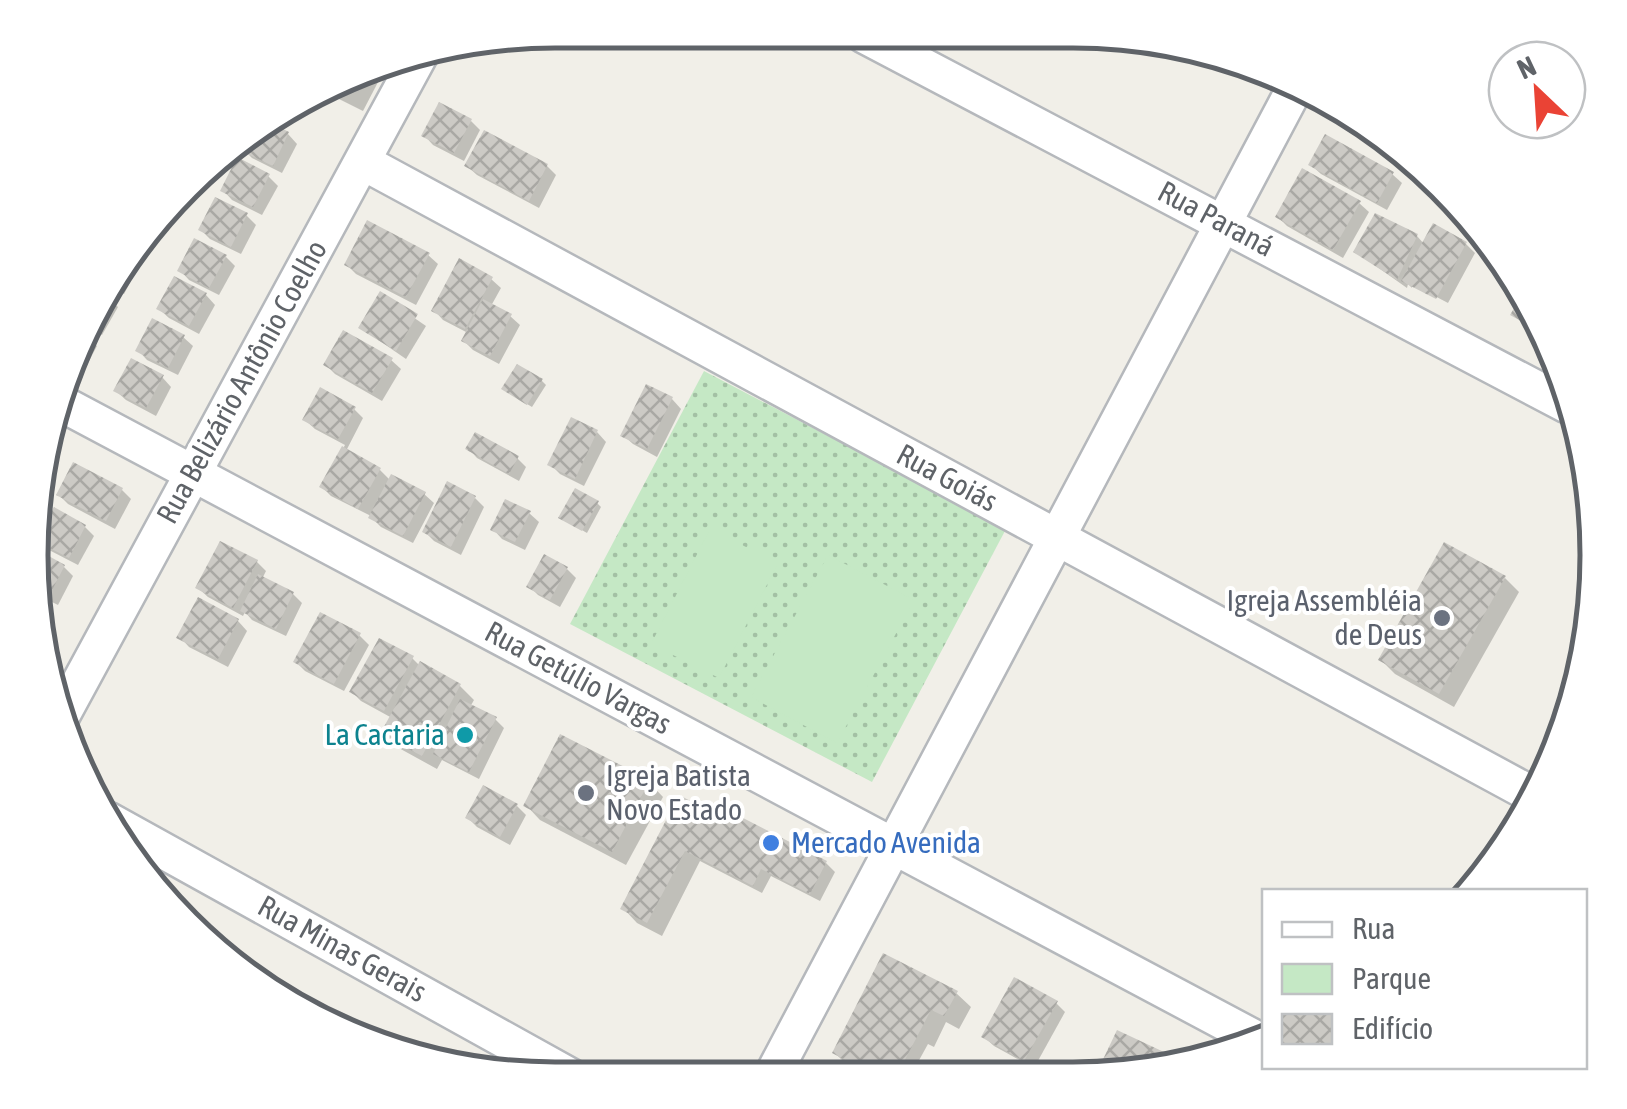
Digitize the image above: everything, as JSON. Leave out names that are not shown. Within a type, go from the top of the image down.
[{"type":"street","name":"Rua Paraná","points":[[889,48],[1555,399]]},
{"type":"street","name":"Rua Belizário Antônio Coelho","points":[[69,700],[413,68]]},
{"type":"street","points":[[779,1062],[1290,97]]},
{"type":"street","name":"Rua Goiás","points":[[363,162],[1522,789]]},
{"type":"street","name":"Rua Getúlio Vargas","points":[[69,408],[1243,1032]]},
{"type":"street","name":"Rua Minas Gerais","points":[[131,833],[544,1061]]},
{"type":"green space","points":[[704,371],[1006,529],[872,782],[570,624]]},
{"type":"green space","points":[[710,529],[778,563],[719,678],[651,644]]},
{"type":"green space","points":[[828,555],[914,600],[837,743],[751,697]]},
{"type":"building","points":[[439,102],[472,119],[454,153],[421,136]]},
{"type":"building","points":[[281,128],[289,132],[273,166],[245,153]]},
{"type":"building","points":[[484,130],[548,164],[529,201],[464,166]]},
{"type":"building","points":[[1325,134],[1394,172],[1377,203],[1308,165]]},
{"type":"building","points":[[239,158],[270,174],[253,207],[220,191]]},
{"type":"building","points":[[1302,168],[1361,201],[1333,250],[1275,217]]},
{"type":"building","points":[[215,197],[248,213],[231,247],[198,230]]},
{"type":"building","points":[[1375,213],[1418,234],[1397,280],[1353,252]]},
{"type":"building","points":[[367,220],[430,253],[406,297],[344,265]]},
{"type":"building","points":[[1433,223],[1467,242],[1436,299],[1401,281]]},
{"type":"building","points":[[194,238],[227,255],[209,288],[177,271]]},
{"type":"building","points":[[459,258],[493,277],[465,329],[431,311]]},
{"type":"building","points":[[174,276],[207,293],[189,326],[156,309]]},
{"type":"building","points":[[380,291],[418,314],[396,351],[358,328]]},
{"type":"building","points":[[483,299],[512,314],[490,356],[461,341]]},
{"type":"building","points":[[1515,307],[1523,322],[1510,315]]},
{"type":"building","points":[[152,318],[185,335],[168,368],[135,351]]},
{"type":"building","points":[[343,330],[393,358],[372,393],[323,365]]},
{"type":"building","points":[[131,358],[164,375],[146,408],[113,391]]},
{"type":"building","points":[[517,364],[543,379],[527,405],[501,389]]},
{"type":"building","points":[[646,384],[673,397],[647,449],[620,436]]},
{"type":"building","points":[[320,387],[356,407],[338,439],[302,420]]},
{"type":"building","points":[[571,417],[598,430],[575,479],[547,465]]},
{"type":"building","points":[[475,432],[519,456],[509,474],[465,449]]},
{"type":"building","points":[[342,446],[381,468],[358,509],[319,487]]},
{"type":"building","points":[[73,462],[123,488],[106,521],[56,495]]},
{"type":"building","points":[[391,474],[426,492],[403,536],[368,518]]},
{"type":"building","points":[[447,481],[476,496],[451,547],[422,532]]},
{"type":"building","points":[[575,488],[599,501],[582,531],[558,518]]},
{"type":"building","points":[[505,499],[531,511],[515,542],[490,530]]},
{"type":"building","points":[[54,507],[86,525],[69,558],[48,547],[50,516]]},
{"type":"building","points":[[220,541],[258,560],[233,608],[195,588]]},
{"type":"building","name":"Igreja Assembléia de Deus","points":[[1444,542],[1506,576],[1439,694],[1378,660]]},
{"type":"building","points":[[544,554],[568,567],[550,600],[526,587]]},
{"type":"building","points":[[48,556],[65,565],[50,595]]},
{"type":"building","points":[[258,574],[294,592],[276,629],[240,611]]},
{"type":"building","points":[[198,597],[239,619],[218,659],[176,638]]},
{"type":"building","points":[[320,612],[361,633],[334,684],[293,662]]},
{"type":"building","points":[[379,638],[414,656],[384,711],[349,692]]},
{"type":"building","points":[[420,661],[461,684],[422,756],[380,734]]},
{"type":"building","name":"La Cactaria","points":[[460,699],[497,717],[469,772],[433,754]]},
{"type":"building","name":"Igreja Batista Novo Estado","points":[[560,734],[650,780],[612,852],[523,806]]},
{"type":"building","points":[[483,785],[518,804],[500,837],[465,818]]},
{"type":"building","points":[[679,795],[706,809],[710,801],[827,861],[810,894],[761,869],[753,886],[685,851],[647,923],[620,909]]},
{"type":"building","points":[[883,953],[958,991],[944,1016],[931,1010],[904,1062],[849,1062],[832,1053]]},
{"type":"building","points":[[1014,977],[1058,1001],[1024,1061],[981,1037]]},
{"type":"building","points":[[1117,1030],[1166,1053],[1139,1057],[1103,1060]]},
{"type":"place","name":"Igreja Assembléia de Deus","points":[[1442,618]]},
{"type":"place","name":"La Cactaria","points":[[465,735]]},
{"type":"place","name":"Igreja Batista Novo Estado","points":[[586,793]]},
{"type":"place","name":"Mercado Avenida","points":[[771,843]]}]
